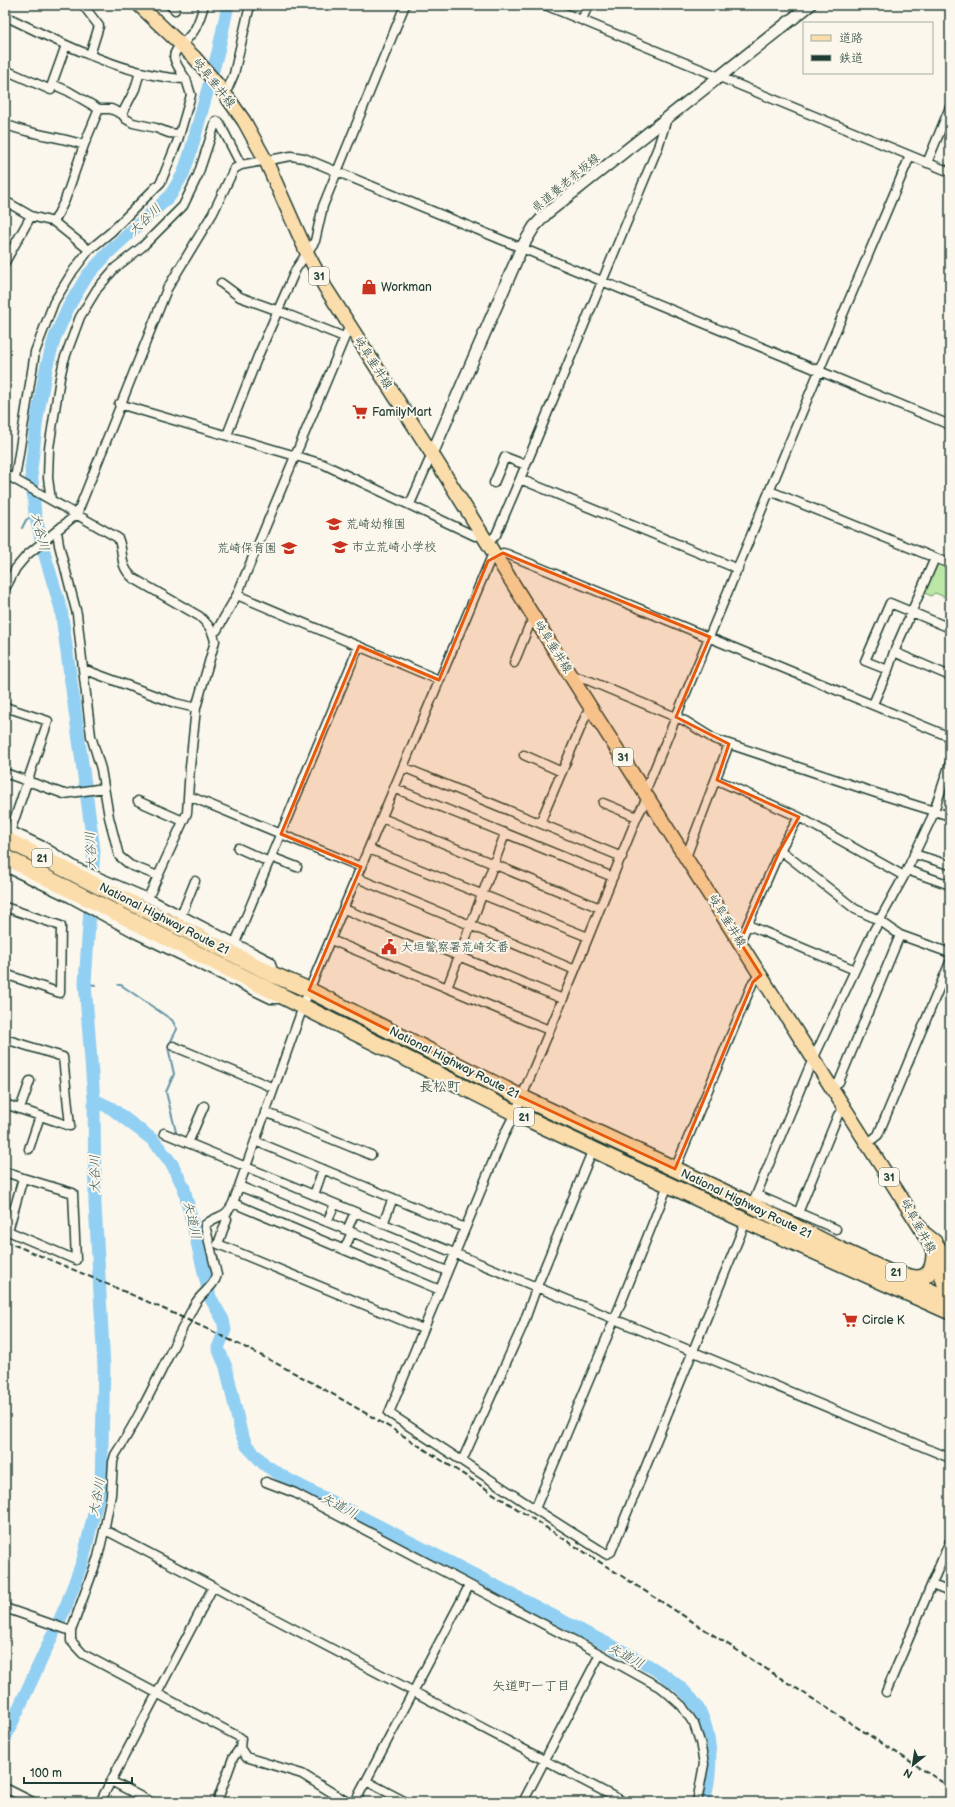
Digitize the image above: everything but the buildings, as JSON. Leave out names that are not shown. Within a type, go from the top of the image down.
[{"type":"highway","name":"National Highway Route 21","points":[[8,833],[274,975],[309,990],[521,1097],[675,1169],[755,1200],[843,1251],[950,1304]]},
{"type":"highway","name":"National Highway Route 21","points":[[5,857],[106,912],[303,1005],[515,1113],[746,1222],[950,1304]]},
{"type":"highway","points":[[925,1235],[934,1242],[950,1266]]},
{"type":"highway","name":"21","points":[[843,1251],[868,1259],[913,1278],[921,1278],[930,1271],[934,1265],[934,1253]]},
{"type":"main road","name":"岐阜垂井線","points":[[139,5],[194,57],[224,92],[244,121],[266,161],[307,253],[347,333],[432,454],[570,675],[868,1143],[925,1235],[934,1253],[950,1304]]},
{"type":"main road","name":"県道養老赤坂線","points":[[432,454],[522,247],[534,227],[547,213],[810,5]]},
{"type":"street","points":[[83,5],[99,26],[90,55]]},
{"type":"street","points":[[17,480],[25,407],[35,352],[54,302],[73,272],[90,250],[111,232],[161,182],[179,134],[191,95],[186,79],[176,64],[174,58],[176,50],[180,44],[192,32],[198,23],[204,5]]},
{"type":"street","points":[[224,92],[234,74],[250,5]]},
{"type":"street","points":[[228,436],[258,356],[296,269],[315,241],[323,206],[406,5]]},
{"type":"street","points":[[545,5],[950,172]]},
{"type":"street","points":[[582,20],[588,5]]},
{"type":"street","points":[[5,16],[90,55],[140,72],[176,79],[186,79]]},
{"type":"street","points":[[5,70],[51,90],[66,45]]},
{"type":"street","points":[[122,114],[135,89],[140,72]]},
{"type":"street","points":[[52,84],[68,91],[99,109],[111,109],[122,114],[126,119],[133,122],[169,133],[179,134]]},
{"type":"street","points":[[927,163],[950,107]]},
{"type":"street","points":[[54,222],[65,200],[84,145],[99,109]]},
{"type":"street","points":[[119,404],[296,455],[336,469],[475,536],[485,539],[496,535],[658,147],[667,118]]},
{"type":"street","points":[[49,499],[49,448],[60,378],[64,360],[80,317],[97,289],[116,268],[142,247],[183,206],[198,175],[216,121],[219,122],[241,165]]},
{"type":"street","points":[[5,124],[14,128],[65,138],[84,145]]},
{"type":"street","points":[[5,589],[16,568],[30,553],[77,514],[119,404],[167,289],[213,213],[234,169],[241,165],[291,156],[304,158],[950,424]]},
{"type":"street","points":[[746,1222],[610,1552],[606,1554],[389,1413],[503,1137],[515,1113],[622,857],[676,717],[819,371],[910,156]]},
{"type":"street","points":[[5,200],[31,216],[54,222],[90,250]]},
{"type":"street","points":[[5,262],[31,216]]},
{"type":"street","points":[[213,633],[217,630],[237,595],[347,333],[240,297],[221,283]]},
{"type":"street","points":[[410,504],[432,454]]},
{"type":"street","points":[[494,483],[505,457],[526,465]]},
{"type":"street","points":[[5,474],[118,538],[122,545],[123,565],[126,572],[133,578],[198,616],[209,624],[213,633],[215,641],[196,708],[187,813],[148,898]]},
{"type":"street","points":[[520,479],[738,569]]},
{"type":"street","points":[[770,491],[950,564]]},
{"type":"street","points":[[54,533],[59,545],[77,614],[90,729],[102,788],[119,856],[130,865],[158,876]]},
{"type":"street","points":[[217,1802],[233,1758],[240,1748],[241,1738],[83,1654],[71,1641],[69,1631],[98,1557],[111,1495],[113,1462],[115,1455],[131,1429],[201,1295],[216,1282],[217,1275],[205,1225],[210,1220],[229,1212],[233,1203],[303,1005],[488,561],[503,553],[507,554],[950,736]]},
{"type":"street","points":[[873,704],[935,558]]},
{"type":"street","points":[[237,595],[439,680]]},
{"type":"street","points":[[888,670],[865,661],[890,603],[950,628]]},
{"type":"street","points":[[514,663],[529,626],[536,620]]},
{"type":"street","points":[[235,943],[359,646]]},
{"type":"street","points":[[894,652],[950,676]]},
{"type":"street","points":[[83,669],[175,703],[196,708]]},
{"type":"street","points":[[570,675],[590,681],[676,717],[714,739],[950,816]]},
{"type":"street","points":[[5,707],[48,721],[8,833]]},
{"type":"street","points":[[540,823],[586,716],[593,710]]},
{"type":"street","points":[[686,857],[730,744]]},
{"type":"street","points":[[524,755],[562,772]]},
{"type":"street","points":[[836,1228],[798,1213],[755,1200],[814,1058],[855,970],[914,854],[933,811],[950,763]]},
{"type":"street","points":[[403,767],[622,857]]},
{"type":"street","points":[[5,774],[58,793],[70,793],[102,788]]},
{"type":"street","points":[[717,780],[799,818],[905,873],[950,885]]},
{"type":"street","points":[[394,788],[613,877]]},
{"type":"street","points":[[189,797],[361,867]]},
{"type":"street","points":[[138,801],[183,820]]},
{"type":"street","points":[[604,803],[637,817]]},
{"type":"street","points":[[382,818],[600,908]]},
{"type":"street","points":[[740,942],[780,850],[799,818]]},
{"type":"street","points":[[447,988],[505,834]]},
{"type":"street","points":[[238,848],[297,867]]},
{"type":"street","points":[[368,849],[588,937]]},
{"type":"street","points":[[780,850],[855,909],[880,920],[900,935],[950,953]]},
{"type":"street","points":[[914,854],[950,864]]},
{"type":"street","points":[[5,867],[73,895]]},
{"type":"street","points":[[357,878],[575,970]]},
{"type":"street","points":[[181,916],[195,881]]},
{"type":"street","points":[[110,888],[148,898],[270,961],[274,975]]},
{"type":"street","points":[[5,907],[61,926],[60,993],[5,974]]},
{"type":"street","points":[[344,909],[563,999]]},
{"type":"street","points":[[748,925],[855,970]]},
{"type":"street","points":[[832,1086],[839,1082],[900,935]]},
{"type":"street","points":[[331,940],[549,1030]]},
{"type":"street","points":[[868,1143],[878,1135],[950,962]]},
{"type":"street","points":[[675,1169],[754,982],[761,975]]},
{"type":"street","points":[[5,1038],[62,1057],[70,1126],[5,1104]]},
{"type":"street","points":[[173,1046],[274,1088]]},
{"type":"street","points":[[20,1109],[30,1081]]},
{"type":"street","points":[[188,1143],[204,1106]]},
{"type":"street","points":[[798,1213],[838,1115],[845,1109]]},
{"type":"street","points":[[265,1112],[371,1155]]},
{"type":"street","points":[[28,1149],[40,1116]]},
{"type":"street","points":[[164,1133],[615,1318],[950,1458]]},
{"type":"street","points":[[255,1141],[466,1228]]},
{"type":"street","points":[[462,1461],[523,1325],[537,1286],[593,1149]]},
{"type":"street","points":[[314,1195],[323,1169]]},
{"type":"street","points":[[5,1172],[73,1193],[76,1260],[6,1231],[23,1178]]},
{"type":"street","points":[[535,1509],[615,1318],[668,1185]]},
{"type":"street","points":[[239,1186],[447,1271]]},
{"type":"street","points":[[383,1224],[393,1198]]},
{"type":"street","points":[[233,1203],[440,1290]]},
{"type":"street","points":[[327,1222],[335,1204]]},
{"type":"street","points":[[344,1250],[355,1212]]},
{"type":"street","points":[[224,1215],[227,1219],[218,1244],[423,1329]]},
{"type":"street","points":[[266,1482],[295,1493],[600,1654],[663,1689],[682,1706],[694,1724],[704,1764],[697,1802]]},
{"type":"street","points":[[104,1531],[111,1533],[624,1802]]},
{"type":"street","points":[[886,1692],[950,1541]]},
{"type":"street","points":[[932,1585],[950,1592]]},
{"type":"street","points":[[355,1802],[469,1586]]},
{"type":"street","points":[[100,1802],[213,1587]]},
{"type":"street","points":[[5,1608],[69,1631]]},
{"type":"street","points":[[523,1802],[600,1654]]},
{"type":"street","points":[[240,1748],[246,1757],[302,1774],[347,1802]]},
{"type":"street","points":[[111,1781],[151,1802]]},
{"type":"street","points":[[366,1781],[406,1802]]},
{"type":"street","points":[[5,1788],[33,1802]]},
{"type":"highlighted area","points":[[503,553],[710,637],[676,717],[729,744],[717,780],[799,817],[780,850],[740,942],[761,975],[753,982],[675,1169],[521,1097],[309,990],[361,867],[281,834],[359,646],[439,680],[488,561]]},
{"type":"green space","points":[[930,560],[950,568],[950,599],[935,593],[931,596],[923,592]]},
{"type":"waterway","name":"大谷川","points":[[5,1738],[66,1606],[83,1560],[101,1484],[104,1367],[95,1204],[94,1100],[85,983],[94,850],[61,609],[46,559],[35,514],[31,469],[37,418],[46,369],[55,337],[69,306],[87,276],[109,252],[170,196],[183,174],[190,154],[218,52],[228,5]]},
{"type":"waterway","points":[[22,528],[26,520],[35,514]]},
{"type":"waterway","points":[[85,983],[95,985]]},
{"type":"waterway","points":[[118,985],[121,985],[172,1020],[177,1029],[168,1047],[174,1074],[166,1092],[176,1132]]},
{"type":"waterway","name":"矢道川","points":[[94,1100],[111,1108],[153,1140],[172,1164],[184,1188],[210,1297],[223,1320],[225,1330],[218,1348],[226,1367],[241,1433],[247,1446],[265,1465],[287,1479],[652,1667],[679,1686],[697,1707],[707,1732],[710,1761],[704,1802]]},
{"type":"railway","points":[[5,1241],[134,1296],[230,1340],[280,1365],[348,1403],[399,1433],[950,1787]]},
{"type":"place","name":"Workman","points":[[369,287]]},
{"type":"place","name":"FamilyMart","points":[[360,412]]},
{"type":"place","name":"荒崎幼稚園","points":[[334,524]]},
{"type":"place","name":"市立荒崎小学校","points":[[340,547]]},
{"type":"place","name":"荒崎保育園","points":[[289,548]]},
{"type":"place","name":"大垣警察署荒崎交番","points":[[389,947]]},
{"type":"place","name":"Circle K","points":[[850,1320]]},
{"type":"district","name":"長松町","points":[[440,1086]]},
{"type":"district","name":"矢道町一丁目","points":[[531,1686]]}]
